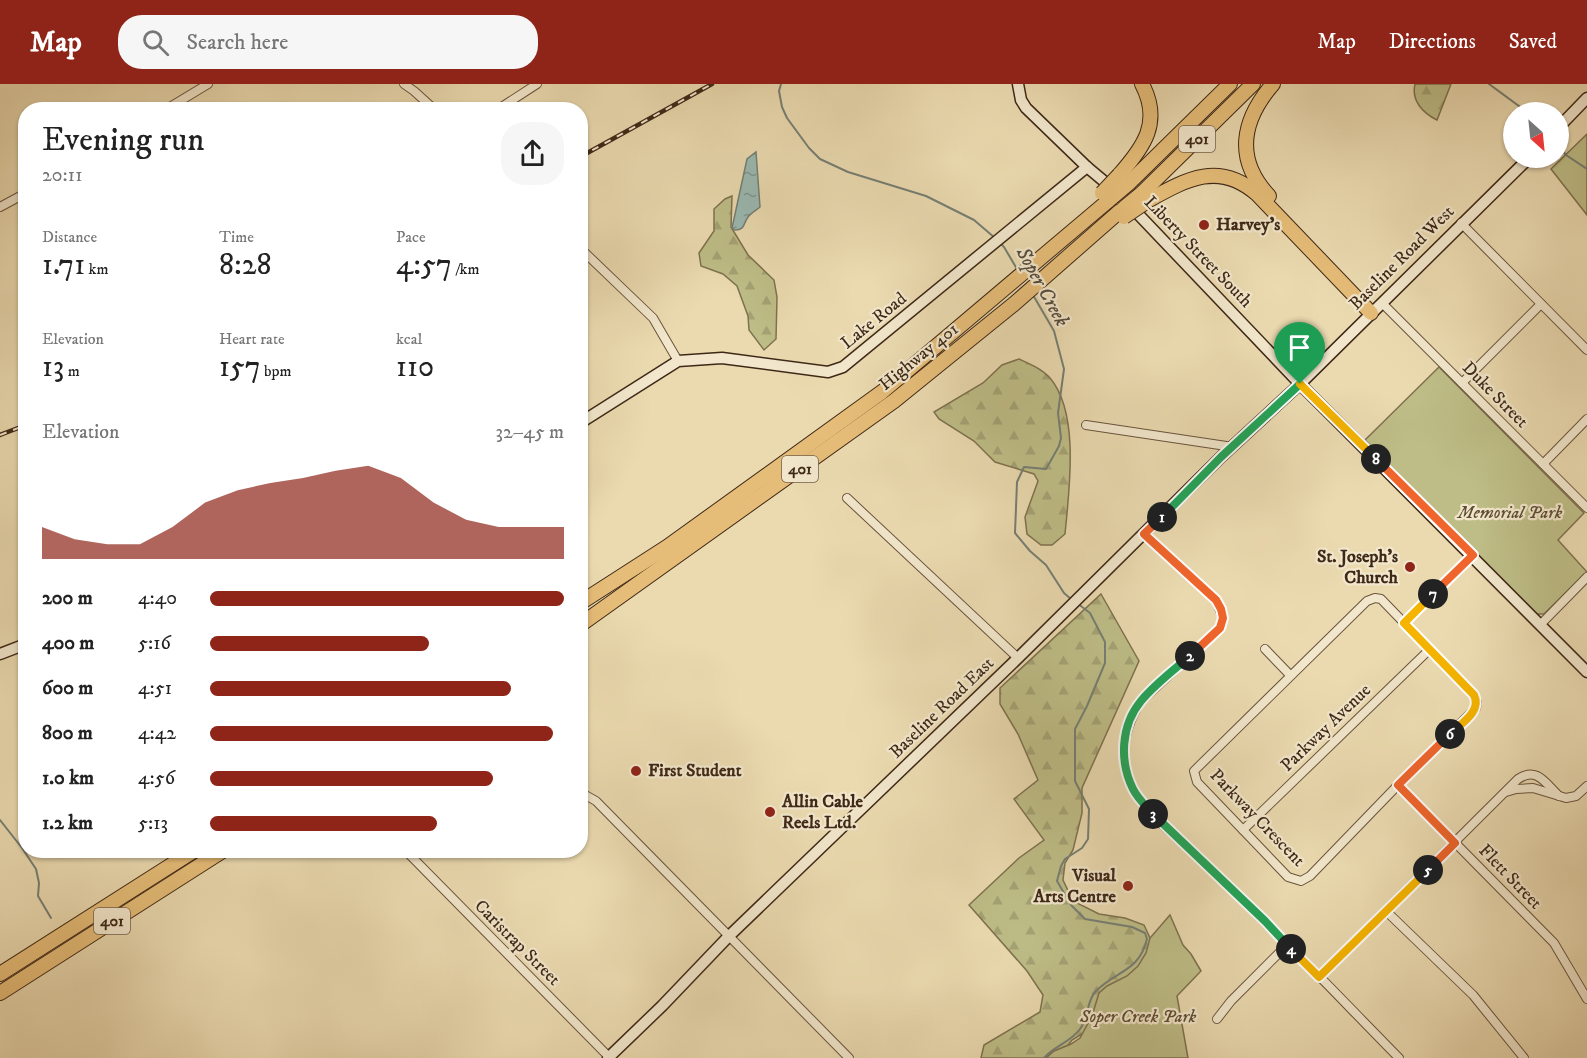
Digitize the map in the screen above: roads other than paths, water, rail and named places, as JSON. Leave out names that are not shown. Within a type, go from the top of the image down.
[{"type":"highway","points":[[1124,180],[1147,139],[1151,106],[1142,84]]},
{"type":"highway","name":"401","points":[[1124,180],[1230,84]]},
{"type":"highway","name":"401","points":[[1145,197],[1253,84]]},
{"type":"highway","points":[[1273,84],[1258,104],[1248,123],[1246,153],[1252,173],[1264,190],[1377,308]]},
{"type":"highway","points":[[1145,197],[1202,176],[1222,176],[1241,183],[1257,194],[1377,308]]},
{"type":"highway","name":"Highway 401","points":[[588,598],[667,547],[882,392],[1038,260],[1124,180]]},
{"type":"highway","name":"Highway 401","points":[[588,619],[894,401],[1037,284],[1056,273],[1122,214],[1145,197]]},
{"type":"highway","name":"401","points":[[0,974],[182,858]]},
{"type":"highway","name":"401","points":[[0,993],[211,858]]},
{"type":"street","points":[[178,102],[208,84]]},
{"type":"street","points":[[404,84],[426,102]]},
{"type":"street","points":[[509,102],[537,84]]},
{"type":"street","name":"Liberty Street South","points":[[1018,84],[1021,100],[1026,108],[1087,167],[1118,193],[1300,384],[1473,555],[1587,672]]},
{"type":"street","points":[[1569,117],[1587,98]]},
{"type":"street","name":"Lake Road","points":[[588,418],[678,362],[723,358],[828,372],[843,368],[1087,167]]},
{"type":"street","name":"Baseline Road West","points":[[1300,384],[1519,168]]},
{"type":"street","points":[[0,207],[18,197]]},
{"type":"street","points":[[1461,223],[1587,350]]},
{"type":"street","points":[[588,256],[652,318],[678,362]]},
{"type":"street","points":[[1462,382],[1541,304]]},
{"type":"street","name":"Duke Street","points":[[1377,308],[1462,382],[1587,508]]},
{"type":"street","name":"Baseline Road East","points":[[608,1058],[728,937],[1300,384]]},
{"type":"street","points":[[1543,464],[1587,419]]},
{"type":"street","points":[[1086,425],[1233,447]]},
{"type":"street","points":[[847,498],[1018,658]]},
{"type":"street","points":[[1144,534],[1216,600],[1223,618],[1220,628],[1141,701],[1133,713],[1124,743],[1124,757],[1127,774],[1139,799],[1165,827],[1265,921],[1399,1058]]},
{"type":"street","points":[[1404,623],[1473,555]]},
{"type":"street","points":[[1540,624],[1587,577]]},
{"type":"street","name":"Parkway Crescent","points":[[1375,598],[1381,599],[1404,623],[1474,695],[1477,702],[1476,708],[1310,876],[1301,881],[1288,877],[1197,782],[1194,771],[1367,601],[1375,598]]},
{"type":"street","points":[[0,654],[18,647]]},
{"type":"street","points":[[1265,649],[1290,675]]},
{"type":"street","name":"Parkway Avenue","points":[[1243,830],[1430,649]]},
{"type":"street","points":[[1319,977],[1518,778],[1532,773],[1539,776],[1559,796]]},
{"type":"street","name":"Flett Street","points":[[1398,785],[1554,943],[1587,999]]},
{"type":"street","points":[[1505,792],[1533,788],[1571,798],[1587,786]]},
{"type":"street","points":[[588,796],[596,801],[849,1058]]},
{"type":"street","name":"Caristrap Street","points":[[413,858],[608,1058]]},
{"type":"street","points":[[1386,911],[1473,994],[1524,1058]]},
{"type":"street","points":[[1217,1019],[1231,1001],[1287,945]]},
{"type":"water","points":[[756,152],[760,207],[748,217],[742,228],[735,230],[732,228],[747,159]]},
{"type":"waterway","name":"Soper Creek","points":[[781,84],[779,91],[787,118],[820,159],[848,172],[926,196],[974,220],[995,238]]},
{"type":"waterway","points":[[1489,84],[1513,102]]},
{"type":"waterway","points":[[1569,157],[1587,169]]},
{"type":"waterway","name":"Soper Creek","points":[[999,242],[1017,269]]},
{"type":"waterway","name":"Soper Creek","points":[[1033,295],[1054,331],[1064,369],[1058,413],[1061,438],[1046,469],[1024,467],[1017,482],[1015,533],[1046,565],[1064,593],[1072,600]]},
{"type":"waterway","name":"Soper Creek","points":[[1044,1058],[1067,1041],[1083,1025],[1093,995],[1139,958],[1147,939],[1145,933],[1132,927],[1085,919],[1071,905],[1057,881],[1065,859],[1082,848],[1088,839],[1089,809],[1075,781],[1075,729],[1105,663],[1105,642],[1090,613],[1077,603]]},
{"type":"waterway","points":[[0,820],[18,843]]},
{"type":"waterway","points":[[29,858],[36,869],[39,883],[38,896],[51,918]]},
{"type":"railway","points":[[588,153],[712,84]]},
{"type":"railway","points":[[0,435],[18,428]]},
{"type":"place","name":"Harvey's","points":[[1204,225]]},
{"type":"place","name":"St. Joseph's Church","points":[[1410,567]]},
{"type":"place","name":"First Student","points":[[636,771]]},
{"type":"place","name":"Allin Cable Reels Ltd.","points":[[770,812]]},
{"type":"place","name":"Visual Arts Centre","points":[[1128,886]]},
{"type":"park label","name":"Memorial Park","points":[[1510,513]]},
{"type":"park label","name":"Soper Creek Park","points":[[1138,1017]]}]
